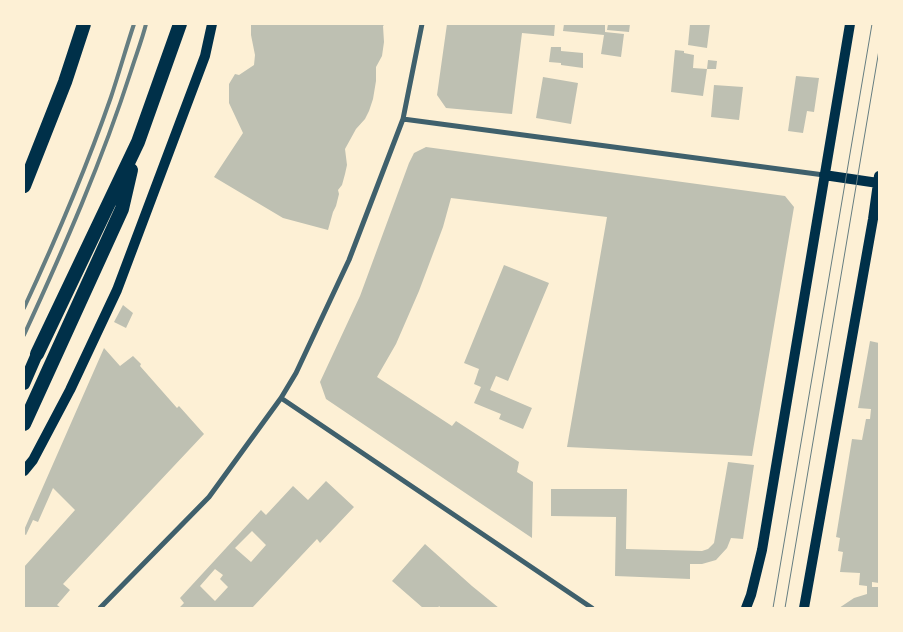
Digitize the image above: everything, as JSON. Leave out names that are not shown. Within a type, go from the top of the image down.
[{"type":"highway","points":[[24,186],[65,82],[84,24]]},
{"type":"highway","points":[[37,354],[138,142],[180,24]]},
{"type":"highway","points":[[24,424],[122,208],[138,142]]},
{"type":"main road","points":[[24,471],[33,460],[70,390],[116,290],[205,56],[212,24]]},
{"type":"main road","points":[[746,608],[762,550],[850,24]]},
{"type":"main road","points":[[804,608],[879,179],[824,175]]},
{"type":"main road","points":[[24,384],[37,354]]},
{"type":"street","points":[[100,608],[209,497],[296,373],[349,260],[403,119],[422,24]]},
{"type":"street","points":[[403,119],[824,175]]},
{"type":"street","points":[[280,398],[592,608]]},
{"type":"building","points":[[251,24],[385,24],[383,26],[384,42],[382,56],[376,67],[373,99],[365,119],[356,129],[345,149],[347,165],[342,185],[338,190],[336,206],[328,230],[283,218],[214,177],[243,133],[229,103],[229,84],[235,74],[239,75],[254,65],[255,55]]},
{"type":"building","points":[[447,24],[555,24],[554,36],[522,33],[512,114],[446,108],[437,95]]},
{"type":"building","points":[[564,24],[605,24],[605,32],[624,34],[621,57],[601,54],[604,35],[563,31]]},
{"type":"building","points":[[608,24],[630,24],[629,32],[607,30]]},
{"type":"building","points":[[690,24],[710,24],[707,48],[688,45]]},
{"type":"building","points":[[551,47],[561,47],[561,51],[583,53],[583,68],[549,62]]},
{"type":"building","points":[[675,50],[694,55],[693,68],[707,69],[703,96],[671,92]]},
{"type":"building","points":[[708,60],[717,61],[716,69],[707,69]]},
{"type":"building","points":[[796,76],[819,78],[814,112],[807,111],[803,133],[788,131]]},
{"type":"building","points":[[543,77],[578,83],[571,124],[536,118]]},
{"type":"building","points":[[714,85],[743,87],[739,120],[711,117]]},
{"type":"building","points":[[426,147],[785,196],[794,207],[752,456],[567,447],[607,217],[451,198],[443,227],[419,291],[396,344],[377,377],[452,426],[456,421],[519,462],[517,472],[533,482],[532,538],[326,399],[320,382],[360,296],[409,163],[414,153]]},
{"type":"building","points":[[504,265],[549,283],[508,381],[496,376],[490,390],[532,408],[523,429],[499,419],[501,414],[474,403],[481,387],[474,384],[479,369],[464,363]]},
{"type":"building","points":[[123,305],[133,313],[126,328],[114,322]]},
{"type":"building","points":[[870,341],[879,343],[879,583],[872,582],[872,587],[879,587],[879,608],[839,608],[854,598],[867,594],[867,586],[859,585],[860,573],[840,572],[843,552],[838,551],[840,538],[836,537],[852,439],[862,440],[866,419],[870,419],[871,409],[858,408]]},
{"type":"building","points":[[104,348],[120,366],[133,356],[177,408],[179,406],[204,434],[63,584],[70,590],[57,605],[61,608],[24,608],[24,567],[75,510],[53,488],[38,522],[33,520],[26,535],[24,530]]},
{"type":"building","points":[[728,462],[754,465],[743,539],[731,538],[727,548],[716,560],[702,564],[690,564],[690,579],[615,576],[616,517],[551,516],[551,489],[627,489],[626,549],[702,551],[708,549],[714,543]]},
{"type":"building","points":[[326,481],[354,507],[320,543],[317,539],[252,608],[179,608],[184,603],[180,598],[261,510],[266,515],[293,486],[308,500]],"holes":[[[252,531],[266,545],[251,562],[235,548]],[[215,569],[223,575],[220,579],[228,587],[215,601],[200,586]]]},
{"type":"building","points":[[425,544],[499,608],[441,608],[439,606],[438,608],[423,608],[392,581]]},
{"type":"tram line","points":[[773,608],[872,24]]},
{"type":"tram line","points":[[785,608],[879,50]]},
{"type":"railway","points":[[24,308],[81,177],[111,97],[134,24]]},
{"type":"railway","points":[[24,335],[95,171],[120,105],[146,24]]}]
